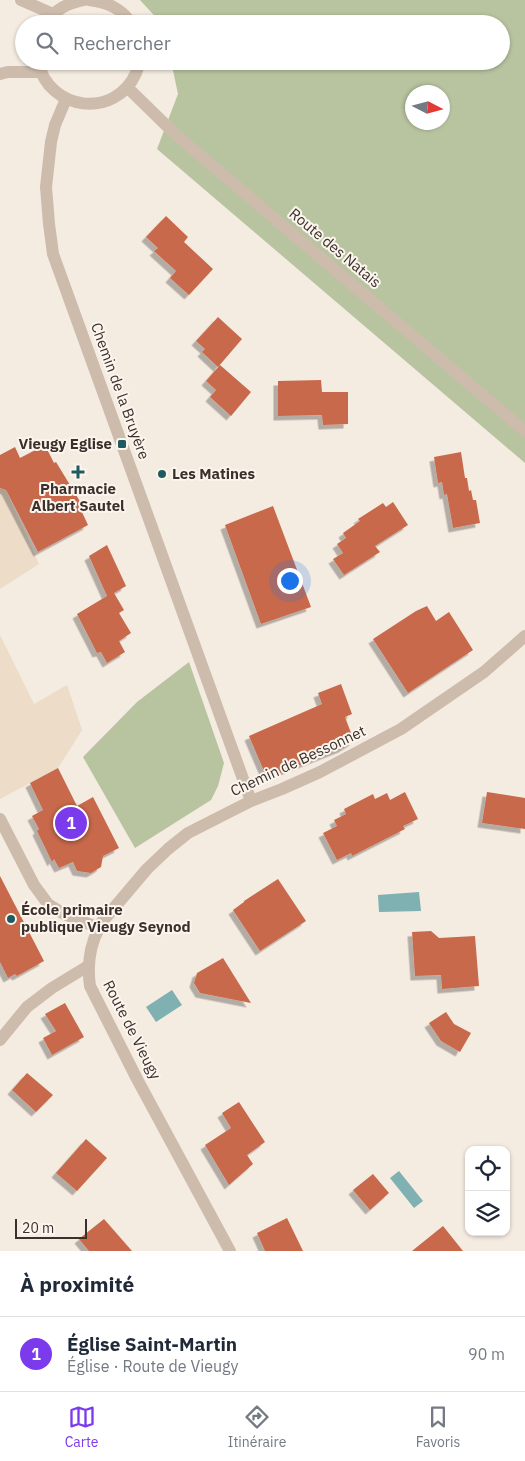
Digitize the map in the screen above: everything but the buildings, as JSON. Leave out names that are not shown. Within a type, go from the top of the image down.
[{"type":"street","points":[[21,0],[43,15]]},
{"type":"street","points":[[49,15],[50,0]]},
{"type":"street","points":[[54,15],[68,4],[84,0]]},
{"type":"street","points":[[89,0],[121,5]]},
{"type":"street","points":[[0,74],[20,70]]},
{"type":"street","points":[[40,70],[46,83],[55,92],[66,99],[82,104],[98,103],[114,97],[127,87],[137,70]]},
{"type":"street","name":"Route des Natais","points":[[127,87],[175,134],[525,431]]},
{"type":"street","name":"Chemin de la Bruyère","points":[[66,99],[55,125],[51,142],[46,187],[53,254],[251,801]]},
{"type":"street","name":"Chemin de Bessonnet","points":[[99,928],[147,869],[168,848],[188,833],[251,801],[320,772],[401,729],[484,672],[525,636]]},
{"type":"street","points":[[0,820],[34,884],[48,904],[64,914],[99,928]]},
{"type":"street","name":"Route de Vieugy","points":[[99,928],[89,954],[90,986],[230,1251]]},
{"type":"street","points":[[0,1040],[27,1008],[52,988],[88,966]]},
{"type":"green space","points":[[140,0],[525,0],[525,463],[157,149],[178,94],[173,70],[510,70],[510,15],[154,15]]},
{"type":"green space","points":[[189,662],[224,763],[218,786],[211,800],[135,848],[83,757],[137,702]]},
{"type":"shaded area","points":[[0,488],[6,490],[39,564],[0,589]]},
{"type":"shaded area","points":[[0,635],[34,704],[67,685],[82,730],[58,768],[0,799]]},
{"type":"water","points":[[419,892],[421,911],[379,912],[378,895]]},
{"type":"water","points":[[172,990],[182,1005],[156,1022],[146,1007]]},
{"type":"water","points":[[399,1171],[423,1201],[414,1208],[390,1178]]},
{"type":"place","name":"Vieugy Eglise","points":[[122,444]]},
{"type":"place","name":"Pharmacie Albert Sautel","points":[[78,472]]},
{"type":"place","name":"Les Matines","points":[[162,474]]},
{"type":"place","name":"Église Saint-Martin","points":[[71,823]]},
{"type":"place","name":"École primaire publique Vieugy Seynod","points":[[11,919]]}]
